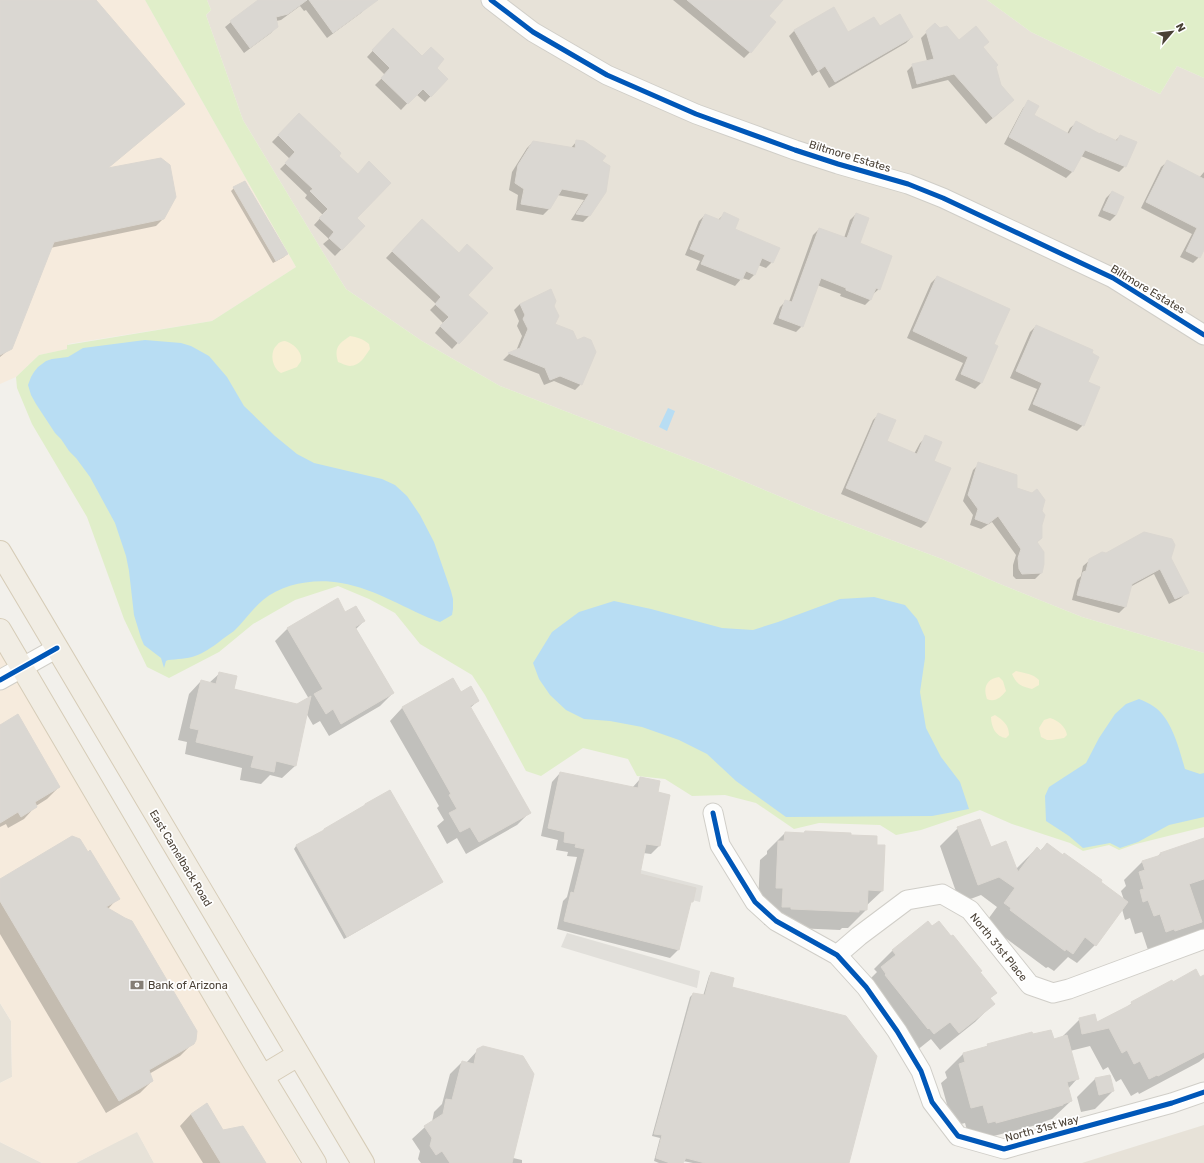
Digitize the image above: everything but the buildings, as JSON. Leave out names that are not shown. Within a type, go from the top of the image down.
[{"type":"main road","name":"East Camelback Road","points":[[0,552],[363,1163]]},
{"type":"main road","points":[[0,630],[315,1163]]},
{"type":"main road","points":[[263,1076],[298,1055]]},
{"type":"street","name":"Biltmore Estates","points":[[491,0],[533,32],[607,75],[696,114],[795,150],[908,184],[943,198],[1113,278],[1204,334]]},
{"type":"street","points":[[0,680],[57,648]]},
{"type":"street","points":[[714,813],[720,845],[755,902],[776,921],[837,955]]},
{"type":"street","name":"North 31st Place","points":[[837,955],[859,936],[907,900],[942,894],[970,910],[1030,985],[1053,993],[1069,989],[1204,939]]},
{"type":"street","name":"North 31st Way","points":[[837,955],[866,987],[897,1032],[921,1071],[932,1102],[958,1136],[1004,1149],[1172,1103],[1204,1092]]},
{"type":"shaded area","points":[[0,0],[145,0],[296,267],[212,321],[68,344],[68,349],[39,355],[16,377],[0,384]]},
{"type":"shaded area","points":[[207,0],[987,0],[1031,32],[1160,94],[1177,66],[1204,78],[1204,653],[1082,617],[942,559],[822,514],[707,466],[500,386],[422,341],[346,289],[243,120],[206,15],[211,10]]},
{"type":"shaded area","points":[[0,653],[300,1163],[154,1163],[137,1132],[76,1163],[42,1163],[0,1142],[0,1083],[12,1077],[11,1021],[0,1003]]},
{"type":"shaded area","points":[[587,856],[703,886],[700,902],[586,873]]},
{"type":"shaded area","points":[[567,933],[700,971],[697,988],[561,947]]},
{"type":"shaded area","points":[[0,1003],[11,1021],[12,1077],[0,1083]]},
{"type":"shaded area","points":[[1204,1125],[1204,1163],[1082,1163]]},
{"type":"shaded area","points":[[137,1131],[154,1163],[76,1163]]},
{"type":"shaded area","points":[[0,1142],[42,1163],[0,1163]]},
{"type":"green space","points":[[145,0],[207,0],[211,10],[206,15],[243,120],[346,289],[422,341],[500,386],[707,466],[822,514],[942,559],[1082,617],[1204,653],[1204,827],[1136,844],[1119,850],[1109,845],[1083,851],[1070,843],[1012,824],[980,810],[921,830],[896,835],[880,825],[819,823],[794,829],[756,803],[725,795],[692,796],[665,779],[637,776],[628,759],[583,748],[541,776],[526,771],[485,695],[472,675],[420,644],[395,613],[369,599],[338,586],[295,600],[253,624],[219,652],[169,678],[147,667],[124,619],[87,517],[32,424],[17,388],[16,377],[39,355],[67,349],[67,345],[212,321],[296,267]]},
{"type":"green space","points":[[987,0],[1204,0],[1204,78],[1177,66],[1160,94],[1031,32]]},
{"type":"sand","points":[[350,336],[358,338],[369,344],[370,349],[354,366],[338,362],[336,353],[342,341]]},
{"type":"sand","points":[[285,341],[297,348],[301,361],[297,367],[281,373],[275,368],[272,356],[278,344]]},
{"type":"sand","points":[[1016,671],[1034,676],[1039,680],[1039,685],[1032,689],[1020,684],[1016,681],[1012,674]]},
{"type":"sand","points":[[999,677],[1003,681],[1006,691],[995,700],[987,699],[985,691],[988,682]]},
{"type":"sand","points":[[995,715],[1007,726],[1009,735],[1006,738],[999,736],[993,728],[991,717]]},
{"type":"sand","points":[[1050,718],[1059,722],[1063,727],[1067,735],[1064,738],[1047,740],[1041,737],[1039,728],[1044,720]]},
{"type":"water","points":[[145,340],[181,343],[191,346],[209,356],[227,377],[244,406],[275,436],[297,454],[314,463],[382,479],[395,485],[407,496],[420,515],[434,542],[453,599],[452,615],[440,622],[379,595],[354,586],[321,581],[300,583],[280,589],[271,594],[252,611],[234,631],[208,650],[192,657],[168,660],[166,661],[164,668],[161,658],[144,645],[141,638],[134,615],[126,556],[115,523],[90,477],[55,433],[36,404],[28,385],[34,372],[46,361],[68,357],[83,348]]},
{"type":"water","points":[[668,408],[675,411],[667,431],[659,427]]},
{"type":"water","points":[[874,597],[905,605],[917,619],[925,637],[925,658],[920,692],[926,728],[941,757],[960,782],[969,809],[932,816],[786,817],[736,781],[707,754],[679,740],[642,727],[610,721],[584,719],[566,710],[550,695],[539,679],[533,663],[552,632],[579,612],[614,601],[651,609],[722,628],[753,630],[840,599]]},
{"type":"water","points":[[1139,699],[1160,711],[1165,718],[1174,734],[1185,769],[1200,774],[1204,773],[1204,817],[1169,825],[1138,842],[1120,848],[1110,843],[1083,848],[1069,836],[1046,821],[1045,796],[1049,787],[1086,763],[1099,738],[1115,714],[1126,704]]},
{"type":"cycle path","points":[[491,0],[533,32],[607,75],[696,114],[795,150],[908,184],[943,198],[1113,278],[1204,335]]},
{"type":"cycle path","points":[[0,680],[57,648]]},
{"type":"cycle path","points":[[713,813],[720,845],[755,902],[776,921],[837,955],[866,987],[897,1031],[921,1071],[932,1102],[958,1136],[1004,1149],[1172,1103],[1204,1092]]},
{"type":"place","name":"Bank of Arizona","points":[[137,985]]}]
